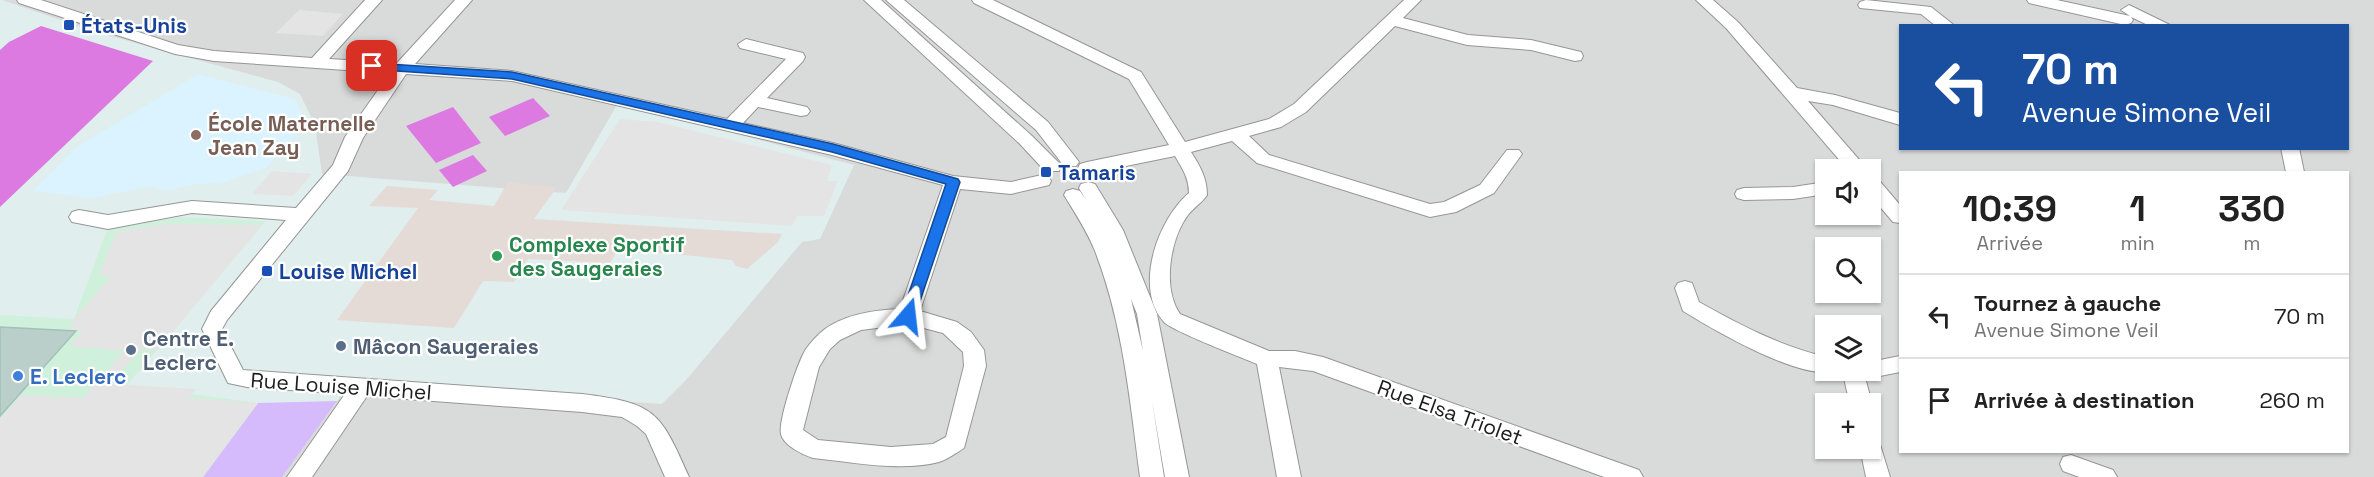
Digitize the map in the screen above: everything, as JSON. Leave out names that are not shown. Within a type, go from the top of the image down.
[{"type":"street","points":[[25,0],[49,3],[176,49],[214,56],[512,75],[833,148],[953,182],[1011,188],[1069,177],[1237,135],[1275,123],[1300,108],[1413,0]]},
{"type":"street","points":[[316,63],[374,0]]},
{"type":"street","name":"Rue Louise Michel","points":[[464,0],[402,68],[354,137],[341,167],[218,316],[213,328],[236,377],[582,403],[629,410],[641,415],[654,426],[677,477]]},
{"type":"street","points":[[872,0],[1069,177],[1113,230],[1147,314],[1177,477]]},
{"type":"street","points":[[894,0],[1042,126],[1109,260],[1126,321],[1152,477]]},
{"type":"street","points":[[980,0],[1135,76],[1180,149]]},
{"type":"street","points":[[1704,0],[1732,25],[1849,159]]},
{"type":"street","points":[[2035,0],[2126,14],[2158,24]]},
{"type":"street","points":[[1866,5],[1925,10],[1944,24]]},
{"type":"street","points":[[1392,20],[1467,40],[1531,45],[1575,56]]},
{"type":"street","points":[[731,125],[797,57],[746,44]]},
{"type":"street","points":[[1792,93],[1835,100],[1899,119]]},
{"type":"street","points":[[754,101],[801,111]]},
{"type":"street","points":[[1237,135],[1263,159],[1430,211],[1449,207],[1487,189],[1513,154]]},
{"type":"street","name":"Rue Elsa Triolet","points":[[1180,149],[1193,170],[1198,184],[1198,195],[1179,213],[1167,239],[1160,274],[1166,312],[1173,319],[1267,359],[1295,359],[1315,363],[1631,477]]},
{"type":"street","points":[[2290,150],[2295,171]]},
{"type":"street","points":[[908,316],[953,182]]},
{"type":"street","points":[[1744,194],[1793,193],[1815,190]]},
{"type":"street","points":[[1881,195],[1899,216]]},
{"type":"street","points":[[79,217],[108,222],[192,207],[300,214]]},
{"type":"street","points":[[1685,288],[1690,306],[1729,330],[1773,351],[1815,362]]},
{"type":"street","points":[[908,316],[950,327],[964,338],[973,350],[975,366],[956,442],[938,453],[891,456],[813,449],[792,434],[792,422],[814,355],[826,340],[848,326],[879,317],[908,316]]},
{"type":"street","points":[[1267,359],[1289,477]]},
{"type":"street","points":[[1881,368],[1899,364]]},
{"type":"street","points":[[299,477],[361,388]]},
{"type":"street","points":[[1874,459],[1878,477]]},
{"type":"street","points":[[2071,464],[2105,477]]},
{"type":"shaded area","points":[[2,0],[2374,0],[2374,477],[282,477],[350,383],[662,404],[687,379],[802,242],[820,239],[854,165],[618,103],[566,193],[322,174],[315,125],[300,94],[278,82],[96,32]]},
{"type":"shaded area","points":[[299,10],[343,14],[323,36],[276,33]]},
{"type":"shaded area","points":[[41,26],[153,61],[0,207],[0,50],[9,42]]},
{"type":"shaded area","name":"École Maternelle Jean Zay","points":[[198,74],[295,99],[306,123],[266,168],[222,183],[198,184],[162,191],[152,186],[93,198],[33,191],[77,147]]},
{"type":"shaded area","points":[[533,98],[550,116],[505,136],[489,117]]},
{"type":"shaded area","points":[[453,107],[481,143],[436,163],[406,126]]},
{"type":"shaded area","points":[[620,119],[658,122],[832,165],[827,181],[838,181],[824,216],[797,216],[792,226],[561,210]]},
{"type":"shaded area","points":[[473,155],[487,171],[453,187],[439,170]]},
{"type":"shaded area","points":[[272,171],[312,174],[293,196],[252,194]]},
{"type":"shaded area","points":[[508,182],[557,187],[534,219],[782,234],[778,242],[747,269],[736,266],[732,260],[664,253],[616,253],[610,263],[528,259],[514,282],[483,281],[454,328],[337,320],[418,208],[369,206],[387,186],[438,190],[429,200],[494,206]]},
{"type":"shaded area","name":"Centre E. Leclerc","points":[[181,217],[266,221],[127,385],[258,403],[203,477],[0,477],[0,315],[74,319],[107,230]]},
{"type":"shaded area","name":"Centre E. Leclerc","points":[[169,224],[262,225],[157,351],[141,349],[110,384],[196,389],[189,398],[258,403],[203,477],[0,477],[0,419],[21,395],[83,398],[124,351],[70,346],[83,330],[69,329],[76,316],[111,277],[99,275],[117,231]]},
{"type":"shaded area","points":[[337,401],[282,477],[203,477],[258,403]]},
{"type":"building","name":"E. Leclerc","points":[[0,327],[76,331],[0,416]]},
{"type":"place","name":"États-Unis","points":[[69,25]]},
{"type":"place","name":"École Maternelle Jean Zay","points":[[196,135]]},
{"type":"place","name":"Tamaris","points":[[1046,172]]},
{"type":"place","name":"Complexe Sportif des Saugeraies","points":[[497,256]]},
{"type":"place","name":"Louise Michel","points":[[267,271]]},
{"type":"place","name":"Mâcon Saugeraies","points":[[341,346]]},
{"type":"place","name":"Centre E. Leclerc","points":[[131,350]]},
{"type":"place","name":"E. Leclerc","points":[[18,376]]},
{"type":"route","points":[[372,66],[512,75],[833,148],[953,182],[908,316]]}]
